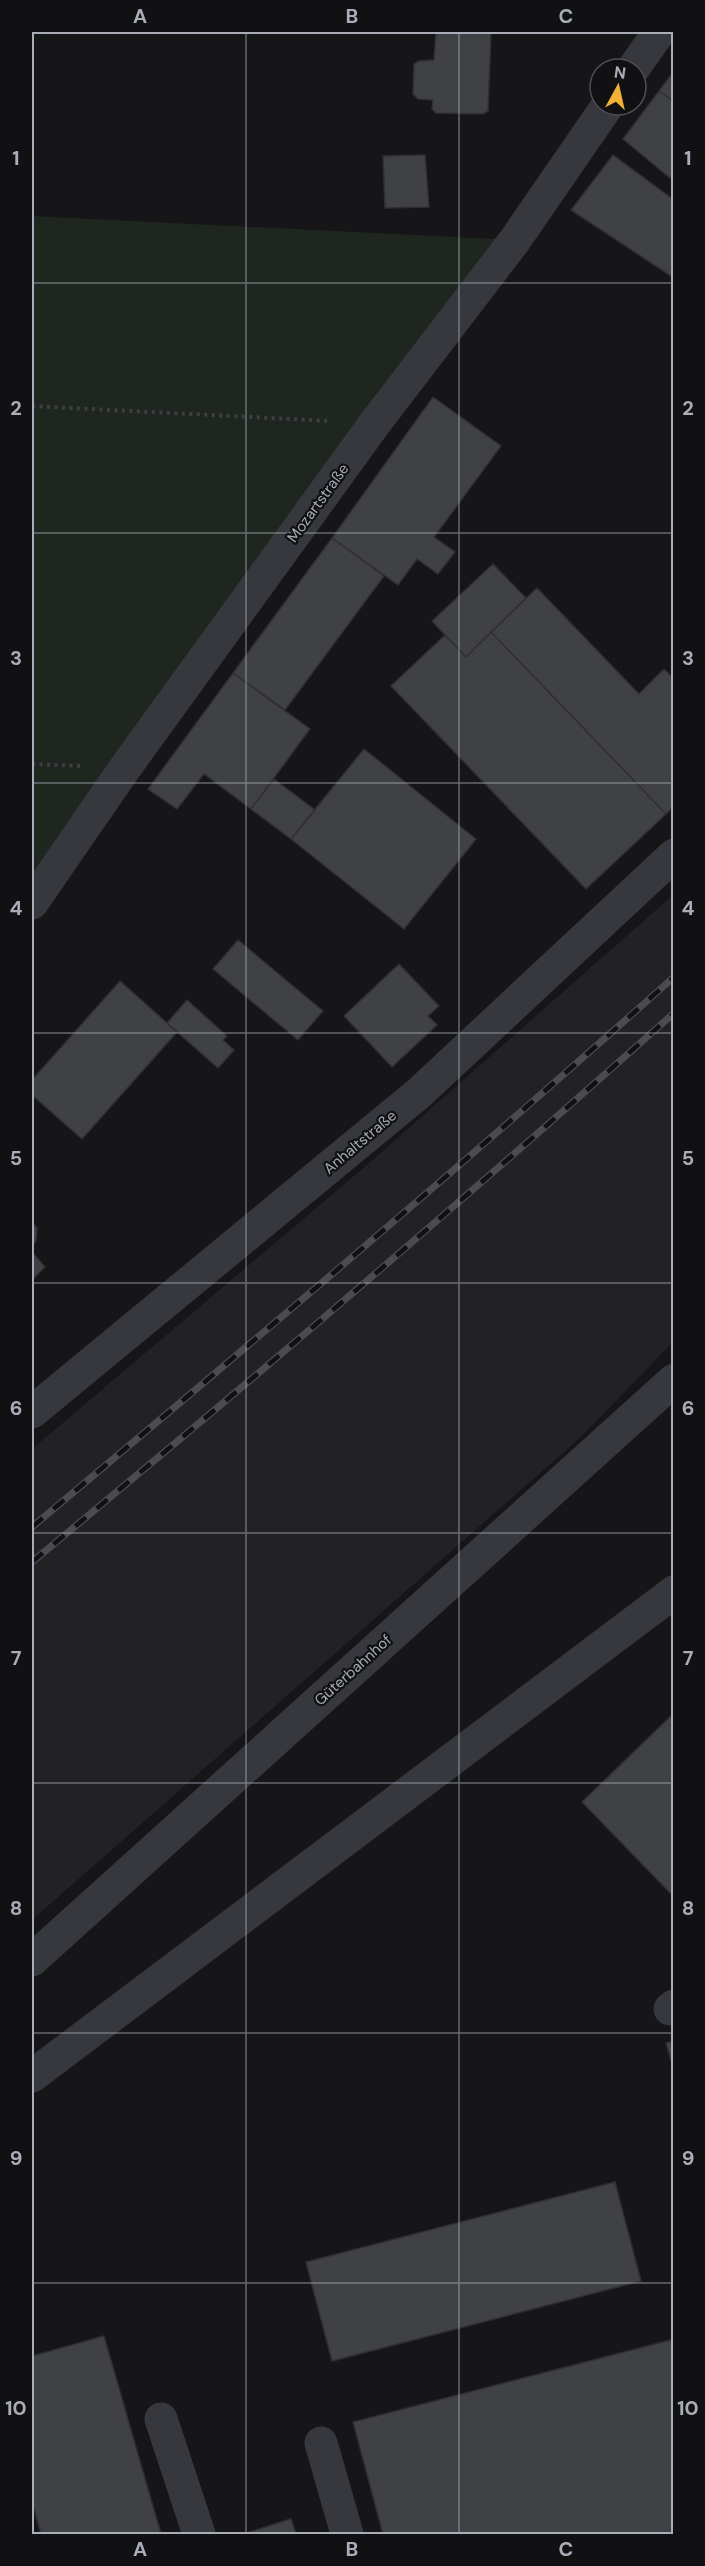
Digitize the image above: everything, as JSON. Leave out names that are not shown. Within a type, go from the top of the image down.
[{"type":"street","points":[[641,57],[659,32]]},
{"type":"street","name":"Mozartstraße","points":[[32,903],[125,768],[375,423],[515,240],[600,117]]},
{"type":"street","name":"Anhaltstraße","points":[[34,1407],[419,1093],[674,855]]},
{"type":"street","name":"Güterbahnhof","points":[[32,1960],[674,1380]]},
{"type":"street","points":[[32,2076],[674,1592]]},
{"type":"street","points":[[161,2419],[199,2535]]},
{"type":"street","points":[[321,2443],[347,2535]]},
{"type":"path","points":[[32,406],[375,423]]},
{"type":"shaded area","points":[[32,216],[515,240],[32,903]]},
{"type":"shaded area","points":[[673,895],[673,1342],[581,1437],[32,1920],[32,1449],[368,1164]]},
{"type":"building","points":[[436,32],[491,32],[488,111],[483,114],[436,113],[432,109],[433,100],[418,99],[413,94],[414,64],[419,61],[434,60]]},
{"type":"building","points":[[674,71],[674,101],[659,91]]},
{"type":"building","points":[[659,91],[674,102],[674,173],[670,178],[623,139],[640,117],[648,117],[648,106]]},
{"type":"building","points":[[425,155],[429,207],[385,208],[383,156]]},
{"type":"building","points":[[613,155],[674,200],[674,278],[571,210]]},
{"type":"building","points":[[433,397],[501,446],[434,537],[455,552],[438,574],[417,559],[398,585],[332,538]]},
{"type":"building","points":[[332,538],[384,576],[285,710],[233,673]]},
{"type":"building","points":[[493,564],[526,598],[466,657],[432,621]]},
{"type":"building","points":[[537,588],[639,694],[664,669],[674,679],[674,806],[666,814],[491,632]]},
{"type":"building","points":[[491,632],[666,814],[586,889],[391,686],[445,635],[466,657]]},
{"type":"building","points":[[233,673],[310,729],[251,809],[204,774],[177,809],[148,789]]},
{"type":"building","points":[[364,749],[476,839],[404,929],[291,839]]},
{"type":"building","points":[[274,779],[315,810],[291,839],[251,809]]},
{"type":"building","points":[[238,940],[323,1011],[298,1040],[213,969]]},
{"type":"building","points":[[399,964],[439,1006],[428,1016],[437,1025],[392,1067],[344,1016]]},
{"type":"building","points":[[120,981],[177,1032],[82,1139],[32,1095],[32,1080]]},
{"type":"building","points":[[187,1000],[227,1036],[223,1040],[234,1050],[218,1068],[167,1023]]},
{"type":"building","points":[[32,1223],[37,1228],[36,1241],[32,1246]]},
{"type":"building","points":[[32,1252],[45,1267],[32,1280]]},
{"type":"building","points":[[672,1715],[674,1717],[674,1897],[582,1802]]},
{"type":"building","points":[[674,2041],[674,2070],[666,2043]]},
{"type":"building","points":[[615,2182],[641,2281],[332,2361],[306,2262]]},
{"type":"building","points":[[104,2336],[161,2534],[41,2534],[32,2502],[32,2356]]},
{"type":"building","points":[[671,2340],[674,2348],[674,2534],[383,2534],[353,2422]]},
{"type":"building","points":[[291,2519],[296,2534],[243,2534]]},
{"type":"railway","points":[[32,1527],[435,1186],[674,977]]},
{"type":"railway","points":[[32,1562],[355,1291],[674,1013]]}]
